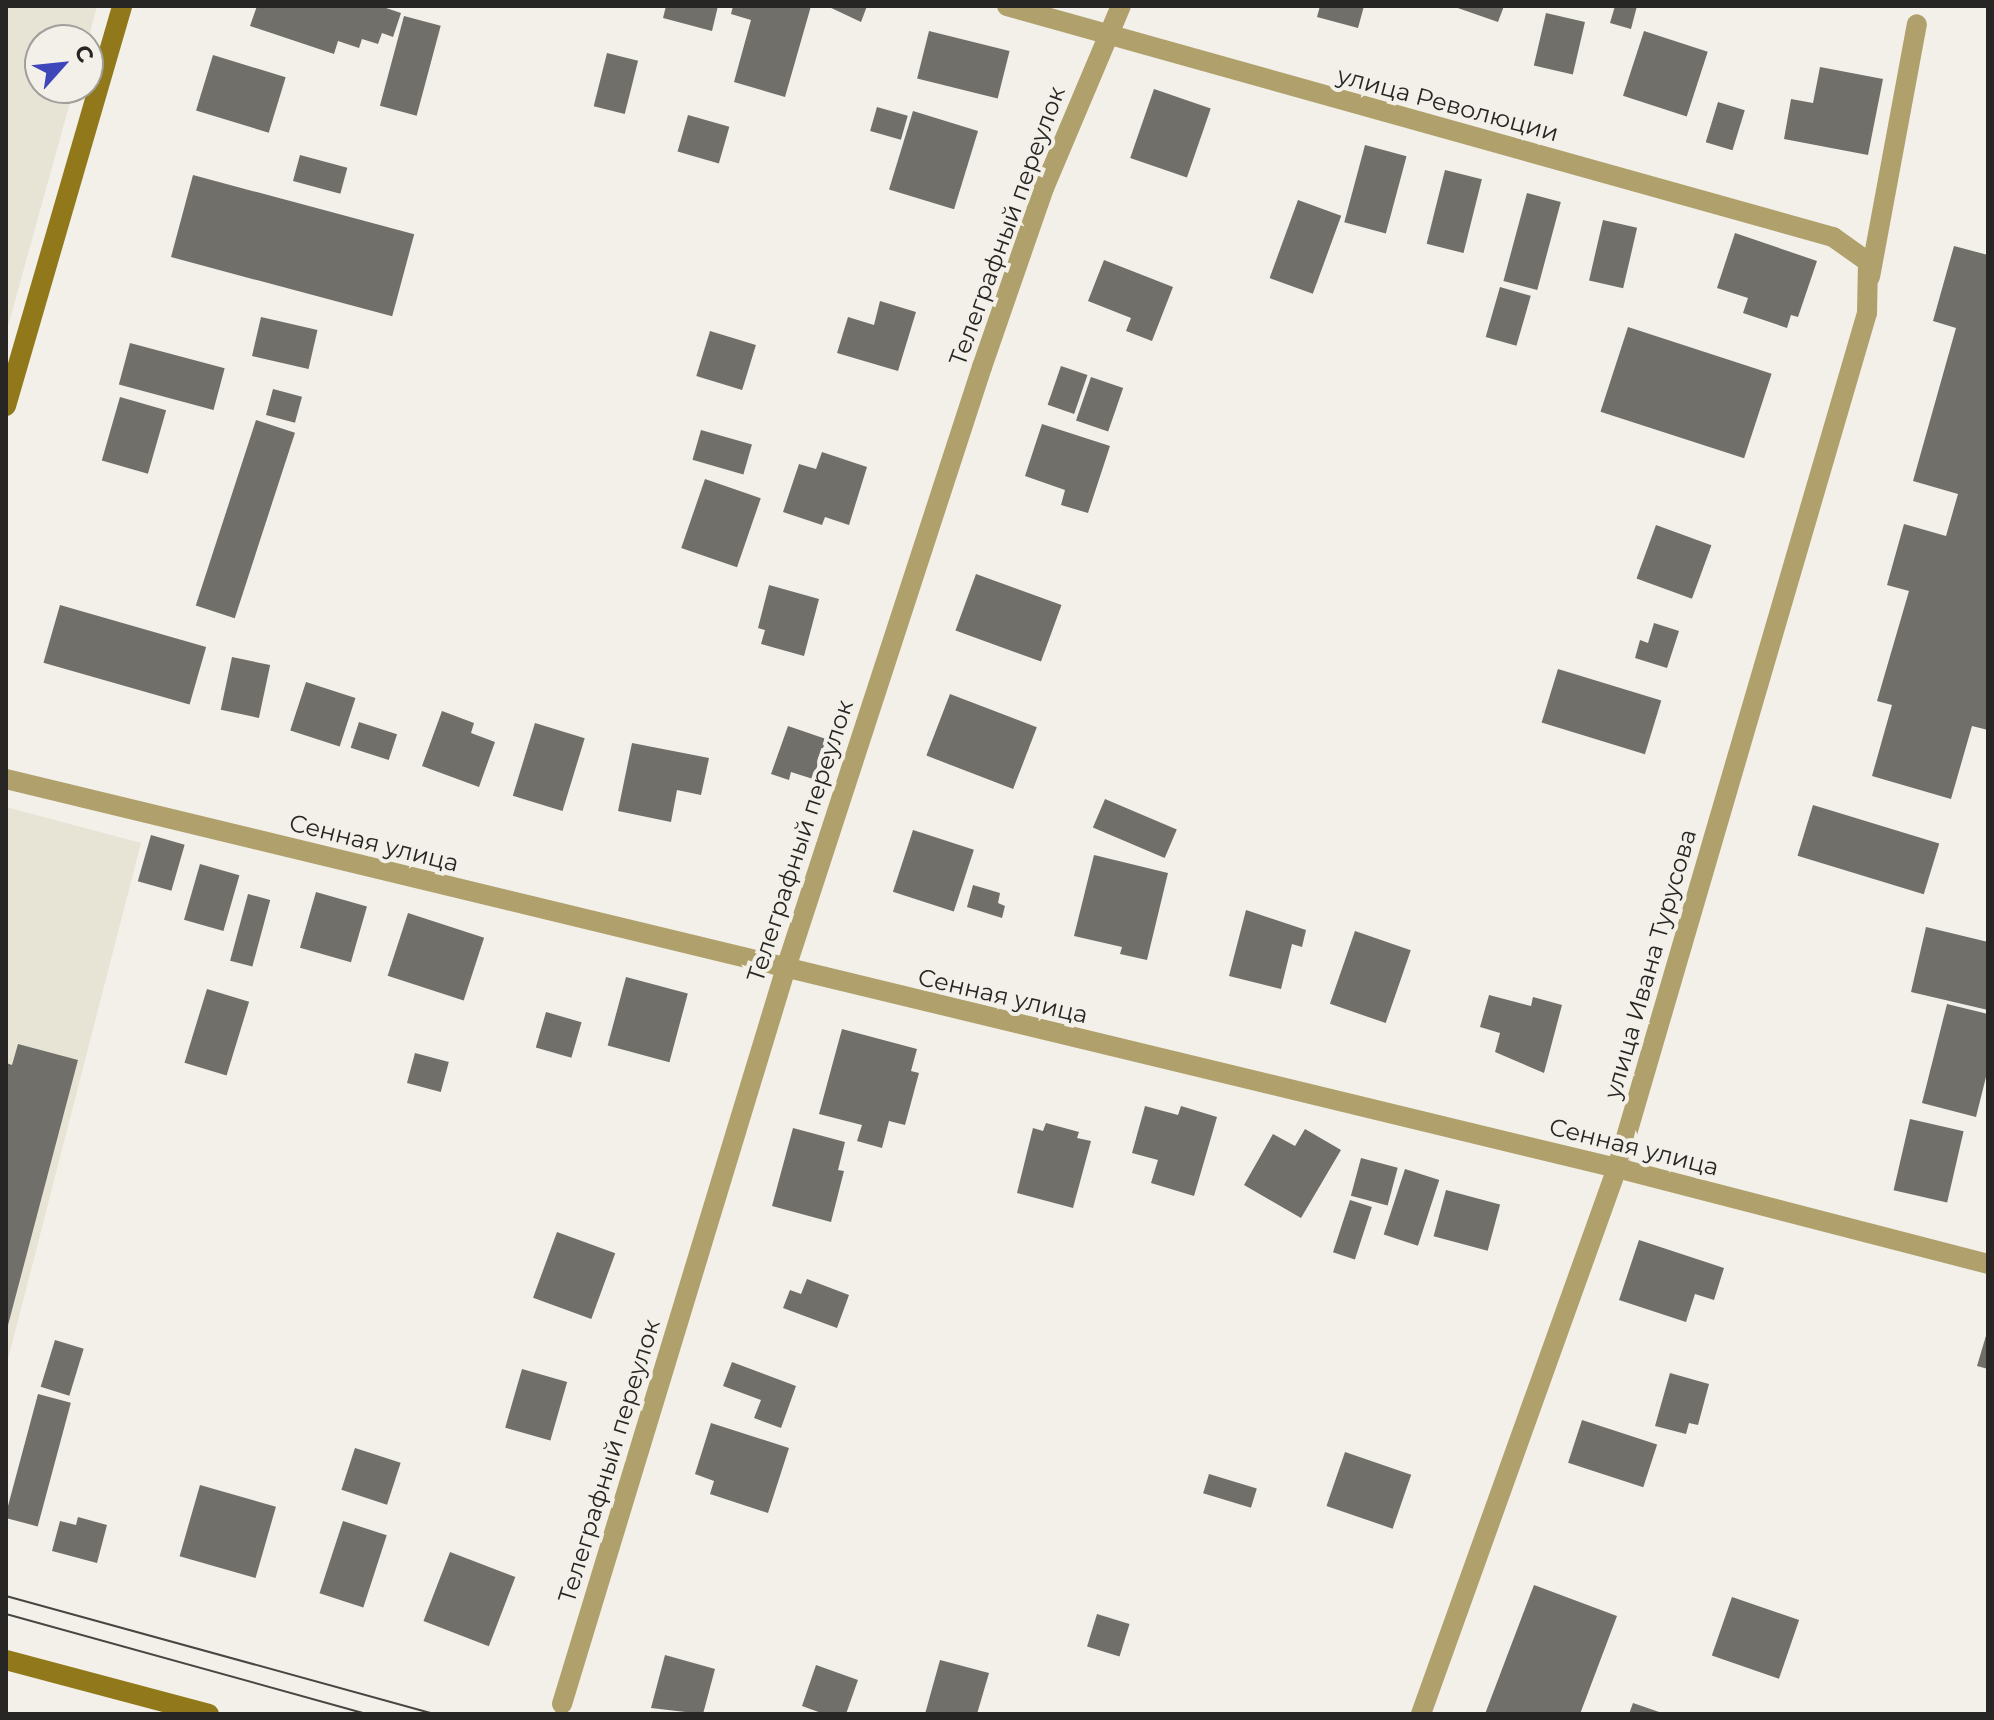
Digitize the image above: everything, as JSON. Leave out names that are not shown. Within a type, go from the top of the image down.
[{"type":"street","points":[[6,406],[122,6]]},
{"type":"street","name":"улица Революции","points":[[1007,6],[1106,37],[1833,237],[1869,270]]},
{"type":"street","name":"Телеграфный переулок","points":[[562,1704],[785,971],[993,337],[1044,188],[1121,6]]},
{"type":"street","name":"улица Ивана Турусова","points":[[1421,1714],[1617,1168],[1867,313],[1869,270],[1917,24]]},
{"type":"street","name":"Сенная улица","points":[[6,779],[785,971],[1617,1168],[1988,1264]]},
{"type":"street","points":[[6,1660],[209,1714]]},
{"type":"shaded area","points":[[6,6],[97,6],[92,24],[24,24],[24,104],[70,104],[8,326]]},
{"type":"shaded area","points":[[6,807],[141,843],[6,1367]]},
{"type":"building","points":[[257,6],[380,6],[401,13],[393,37],[382,33],[378,44],[362,39],[359,48],[338,41],[334,54],[250,26]]},
{"type":"building","points":[[666,6],[718,6],[712,31],[663,18]]},
{"type":"building","points":[[733,6],[811,6],[785,97],[734,82],[751,20],[731,14]]},
{"type":"building","points":[[827,6],[867,6],[861,22]]},
{"type":"building","points":[[1320,6],[1364,6],[1358,28],[1317,17]]},
{"type":"building","points":[[1452,6],[1504,6],[1498,22]]},
{"type":"building","points":[[1615,6],[1637,6],[1631,29],[1610,23]]},
{"type":"building","points":[[1546,13],[1585,22],[1573,75],[1534,66]]},
{"type":"building","points":[[404,16],[441,26],[417,116],[380,106]]},
{"type":"building","points":[[929,31],[1010,51],[998,99],[917,79]]},
{"type":"building","points":[[1644,31],[1708,52],[1687,116],[1623,96]]},
{"type":"building","points":[[607,53],[638,61],[625,114],[594,106]]},
{"type":"building","points":[[213,55],[286,77],[269,133],[196,110]]},
{"type":"building","points":[[1820,67],[1883,79],[1868,155],[1784,139],[1791,99],[1813,103]]},
{"type":"building","points":[[1154,89],[1211,109],[1187,178],[1130,158]]},
{"type":"building","points":[[1718,102],[1745,110],[1732,150],[1706,142]]},
{"type":"building","points":[[877,107],[908,116],[901,140],[870,131]]},
{"type":"building","points":[[913,111],[978,131],[954,209],[889,189]]},
{"type":"building","points":[[688,115],[729,127],[719,163],[678,152]]},
{"type":"building","points":[[1365,145],[1407,156],[1386,233],[1344,222]]},
{"type":"building","points":[[300,155],[347,168],[340,194],[293,181]]},
{"type":"building","points":[[1445,170],[1482,179],[1463,253],[1427,244]]},
{"type":"building","points":[[193,175],[414,234],[392,316],[171,257]]},
{"type":"building","points":[[1527,193],[1561,202],[1537,290],[1503,281]]},
{"type":"building","points":[[1298,200],[1341,216],[1313,294],[1270,278]]},
{"type":"building","points":[[1603,220],[1637,228],[1623,288],[1589,280]]},
{"type":"building","points":[[1735,233],[1817,261],[1798,317],[1791,315],[1787,328],[1743,313],[1748,298],[1717,288]]},
{"type":"building","points":[[1954,246],[1988,255],[1988,730],[1972,726],[1951,799],[1872,776],[1892,705],[1877,701],[1909,591],[1887,585],[1904,524],[1946,536],[1958,494],[1913,481],[1956,328],[1933,321]]},
{"type":"building","points":[[1104,260],[1173,287],[1152,341],[1126,331],[1131,318],[1088,301]]},
{"type":"building","points":[[1500,287],[1531,296],[1516,346],[1486,337]]},
{"type":"building","points":[[880,301],[916,312],[898,371],[837,353],[848,317],[874,325]]},
{"type":"building","points":[[261,317],[318,330],[309,369],[252,356]]},
{"type":"building","points":[[1628,327],[1772,374],[1744,458],[1600,412]]},
{"type":"building","points":[[710,331],[756,345],[742,390],[696,376]]},
{"type":"building","points":[[130,343],[225,368],[214,410],[119,385]]},
{"type":"building","points":[[1061,366],[1087,375],[1074,414],[1048,405]]},
{"type":"building","points":[[1091,377],[1123,388],[1108,432],[1076,420]]},
{"type":"building","points":[[273,389],[302,397],[295,423],[266,415]]},
{"type":"building","points":[[120,397],[166,410],[148,474],[102,460]]},
{"type":"building","points":[[256,420],[295,433],[235,618],[196,605]]},
{"type":"building","points":[[1042,424],[1110,446],[1088,513],[1061,505],[1065,490],[1025,476]]},
{"type":"building","points":[[701,430],[752,445],[743,474],[692,460]]},
{"type":"building","points":[[822,452],[867,467],[849,525],[825,517],[822,525],[783,512],[799,464],[816,469]]},
{"type":"building","points":[[705,479],[761,498],[737,567],[681,548]]},
{"type":"building","points":[[1656,525],[1711,545],[1692,599],[1637,579]]},
{"type":"building","points":[[976,574],[1062,605],[1041,662],[955,630]]},
{"type":"building","points":[[769,585],[819,599],[804,656],[761,644],[765,630],[758,628]]},
{"type":"building","points":[[60,605],[206,647],[190,705],[43,663]]},
{"type":"building","points":[[1654,623],[1679,631],[1667,668],[1635,658],[1640,640],[1648,643]]},
{"type":"building","points":[[232,657],[270,665],[259,718],[221,710]]},
{"type":"building","points":[[1558,669],[1661,701],[1645,754],[1542,723]]},
{"type":"building","points":[[306,682],[355,698],[340,747],[290,731]]},
{"type":"building","points":[[950,694],[1037,727],[1013,789],[926,756]]},
{"type":"building","points":[[442,711],[474,723],[471,733],[495,742],[479,787],[422,766]]},
{"type":"building","points":[[359,722],[397,734],[389,760],[351,748]]},
{"type":"building","points":[[535,723],[585,738],[563,811],[513,796]]},
{"type":"building","points":[[788,726],[826,739],[813,779],[791,772],[789,780],[771,774]]},
{"type":"building","points":[[632,743],[709,758],[701,795],[677,790],[671,822],[618,811]]},
{"type":"building","points":[[1105,799],[1177,829],[1165,858],[1093,828]]},
{"type":"building","points":[[1813,805],[1939,844],[1924,894],[1798,856]]},
{"type":"building","points":[[913,830],[974,850],[954,912],[893,892]]},
{"type":"building","points":[[151,835],[185,845],[171,891],[138,881]]},
{"type":"building","points":[[1094,855],[1168,873],[1147,960],[1120,954],[1122,947],[1074,936]]},
{"type":"building","points":[[200,864],[239,875],[223,931],[184,920]]},
{"type":"building","points":[[973,885],[1000,893],[998,903],[1005,906],[1002,918],[967,907]]},
{"type":"building","points":[[316,892],[367,907],[351,962],[300,948]]},
{"type":"building","points":[[248,894],[270,900],[252,967],[230,961]]},
{"type":"building","points":[[1246,910],[1306,930],[1302,947],[1292,944],[1281,989],[1229,976]]},
{"type":"building","points":[[408,913],[484,938],[464,1000],[388,976]]},
{"type":"building","points":[[1926,927],[1988,942],[1988,1010],[1911,992]]},
{"type":"building","points":[[1355,931],[1411,950],[1386,1023],[1330,1004]]},
{"type":"building","points":[[626,977],[688,994],[669,1062],[608,1046]]},
{"type":"building","points":[[207,989],[249,1002],[227,1075],[184,1063]]},
{"type":"building","points":[[1489,995],[1531,1006],[1533,997],[1562,1005],[1544,1073],[1495,1052],[1500,1033],[1480,1027]]},
{"type":"building","points":[[1947,1004],[1988,1014],[1988,1069],[1976,1117],[1922,1103]]},
{"type":"building","points":[[546,1012],[582,1022],[571,1058],[536,1048]]},
{"type":"building","points":[[842,1029],[917,1049],[911,1071],[919,1073],[905,1125],[889,1121],[882,1148],[857,1141],[862,1125],[819,1114]]},
{"type":"building","points":[[18,1044],[78,1060],[7,1329],[6,1063],[12,1065]]},
{"type":"building","points":[[415,1053],[449,1062],[441,1092],[407,1083]]},
{"type":"building","points":[[1145,1106],[1178,1115],[1181,1106],[1217,1117],[1194,1196],[1151,1183],[1158,1160],[1132,1153]]},
{"type":"building","points":[[1910,1119],[1964,1131],[1947,1203],[1894,1190]]},
{"type":"building","points":[[1046,1123],[1079,1132],[1077,1138],[1091,1141],[1073,1208],[1017,1193],[1033,1128],[1043,1131]]},
{"type":"building","points":[[793,1128],[845,1142],[838,1170],[844,1171],[831,1222],[772,1206]]},
{"type":"building","points":[[1305,1129],[1341,1150],[1301,1218],[1244,1185],[1273,1134],[1295,1146]]},
{"type":"building","points":[[1361,1158],[1398,1168],[1388,1206],[1351,1196]]},
{"type":"building","points":[[1405,1169],[1439,1180],[1418,1246],[1384,1235]]},
{"type":"building","points":[[1446,1190],[1500,1204],[1488,1251],[1434,1236]]},
{"type":"building","points":[[1350,1200],[1372,1207],[1355,1259],[1333,1252]]},
{"type":"building","points":[[557,1232],[615,1253],[591,1319],[533,1298]]},
{"type":"building","points":[[1639,1240],[1724,1268],[1714,1300],[1695,1294],[1686,1322],[1619,1300]]},
{"type":"building","points":[[807,1279],[849,1295],[837,1328],[783,1308],[790,1290],[801,1294]]},
{"type":"building","points":[[1988,1329],[1988,1369],[1977,1366]]},
{"type":"building","points":[[55,1340],[84,1349],[69,1396],[41,1387]]},
{"type":"building","points":[[732,1362],[796,1386],[781,1428],[754,1418],[761,1400],[723,1386]]},
{"type":"building","points":[[522,1369],[567,1382],[550,1441],[505,1428]]},
{"type":"building","points":[[1670,1373],[1709,1384],[1698,1425],[1689,1423],[1686,1434],[1655,1426]]},
{"type":"building","points":[[38,1394],[71,1403],[38,1526],[6,1518],[6,1513]]},
{"type":"building","points":[[1582,1420],[1657,1444],[1643,1487],[1568,1463]]},
{"type":"building","points":[[711,1423],[789,1448],[768,1513],[710,1494],[714,1481],[695,1474]]},
{"type":"building","points":[[355,1448],[401,1463],[387,1505],[341,1490]]},
{"type":"building","points":[[1345,1452],[1411,1475],[1393,1529],[1326,1506]]},
{"type":"building","points":[[1209,1474],[1257,1489],[1251,1508],[1203,1493]]},
{"type":"building","points":[[200,1485],[276,1507],[256,1578],[180,1556]]},
{"type":"building","points":[[78,1517],[107,1525],[97,1563],[52,1551],[60,1521],[76,1525]]},
{"type":"building","points":[[343,1521],[387,1535],[363,1607],[320,1593]]},
{"type":"building","points":[[450,1552],[515,1577],[489,1646],[423,1621]]},
{"type":"building","points":[[1534,1585],[1617,1616],[1580,1714],[1485,1714]]},
{"type":"building","points":[[1732,1597],[1799,1620],[1779,1679],[1712,1656]]},
{"type":"building","points":[[1097,1614],[1130,1624],[1120,1656],[1087,1647]]},
{"type":"building","points":[[665,1655],[715,1669],[703,1714],[651,1708]]},
{"type":"building","points":[[940,1660],[989,1673],[977,1714],[925,1714]]},
{"type":"building","points":[[816,1665],[858,1680],[846,1714],[824,1714],[802,1706]]},
{"type":"building","points":[[1633,1703],[1665,1714],[1629,1714]]},
{"type":"tram line","points":[[6,1596],[435,1714]]},
{"type":"tram line","points":[[6,1614],[366,1714]]}]
